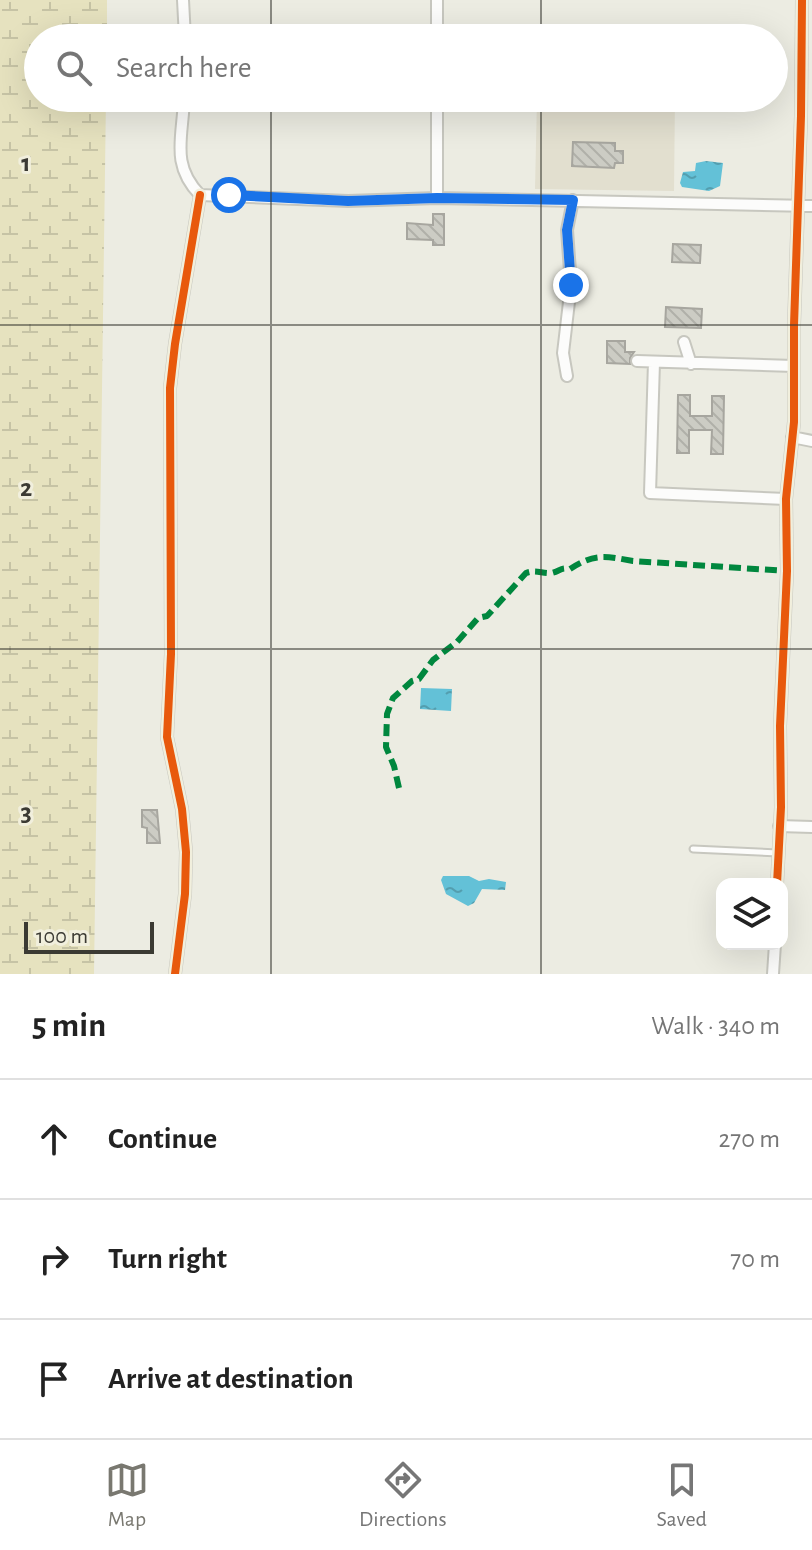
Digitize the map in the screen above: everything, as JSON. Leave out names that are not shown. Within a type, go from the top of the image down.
[{"type":"street","points":[[183,0],[184,24]]},
{"type":"street","points":[[437,0],[437,24]]},
{"type":"street","points":[[777,878],[802,0]]},
{"type":"street","points":[[175,974],[185,894],[186,852],[182,809],[167,737],[171,654],[170,388],[200,195],[183,173],[179,156],[183,112]]},
{"type":"street","points":[[437,112],[437,198]]},
{"type":"street","points":[[200,195],[348,201],[437,198],[812,206]]},
{"type":"street","points":[[567,376],[563,353],[571,285],[567,230],[573,200]]},
{"type":"street","points":[[684,342],[691,364]]},
{"type":"street","points":[[637,361],[794,366]]},
{"type":"street","points":[[654,362],[650,493],[786,499]]},
{"type":"street","points":[[792,437],[812,441]]},
{"type":"street","points":[[779,826],[812,827]]},
{"type":"street","points":[[773,974],[775,950]]},
{"type":"lane","points":[[693,849],[778,853]]},
{"type":"shaded area","points":[[537,112],[675,112],[674,191],[535,189]]},
{"type":"green space","points":[[0,0],[107,0],[107,24],[24,24],[24,112],[106,112],[94,974],[0,974]]},
{"type":"water","points":[[696,163],[723,163],[720,186],[709,191],[682,187],[683,172],[695,171]]},
{"type":"water","points":[[421,688],[452,689],[451,711],[420,709]]},
{"type":"water","points":[[443,876],[469,876],[479,881],[506,882],[505,890],[482,889],[474,903],[468,906],[446,894],[441,880]]},
{"type":"building","points":[[573,142],[615,143],[615,151],[623,151],[623,163],[615,163],[614,168],[572,166]]},
{"type":"building","points":[[433,214],[444,214],[444,245],[433,245],[433,240],[407,239],[407,223],[433,225]]},
{"type":"building","points":[[673,244],[701,245],[700,263],[672,262]]},
{"type":"building","points":[[666,307],[702,309],[701,328],[665,327]]},
{"type":"building","points":[[607,341],[625,341],[625,352],[634,352],[630,364],[607,363]]},
{"type":"building","points":[[678,395],[690,395],[690,416],[712,416],[712,396],[724,396],[723,454],[711,454],[712,430],[689,430],[689,453],[677,453]]},
{"type":"building","points":[[142,810],[157,810],[160,843],[147,843],[147,828],[142,827]]},
{"type":"marked path","points":[[399,788],[386,747],[387,714],[393,698],[412,681],[419,679],[433,660],[457,642],[478,618],[487,616],[526,573],[552,573],[600,557],[787,571]]},
{"type":"cycle path","points":[[777,878],[787,571],[786,499],[794,422],[802,0]]},
{"type":"cycle path","points":[[175,974],[185,894],[186,852],[182,809],[167,737],[171,654],[170,388],[200,195]]},
{"type":"route","points":[[229,195],[348,201],[437,198],[573,200],[567,230],[571,285]]}]
